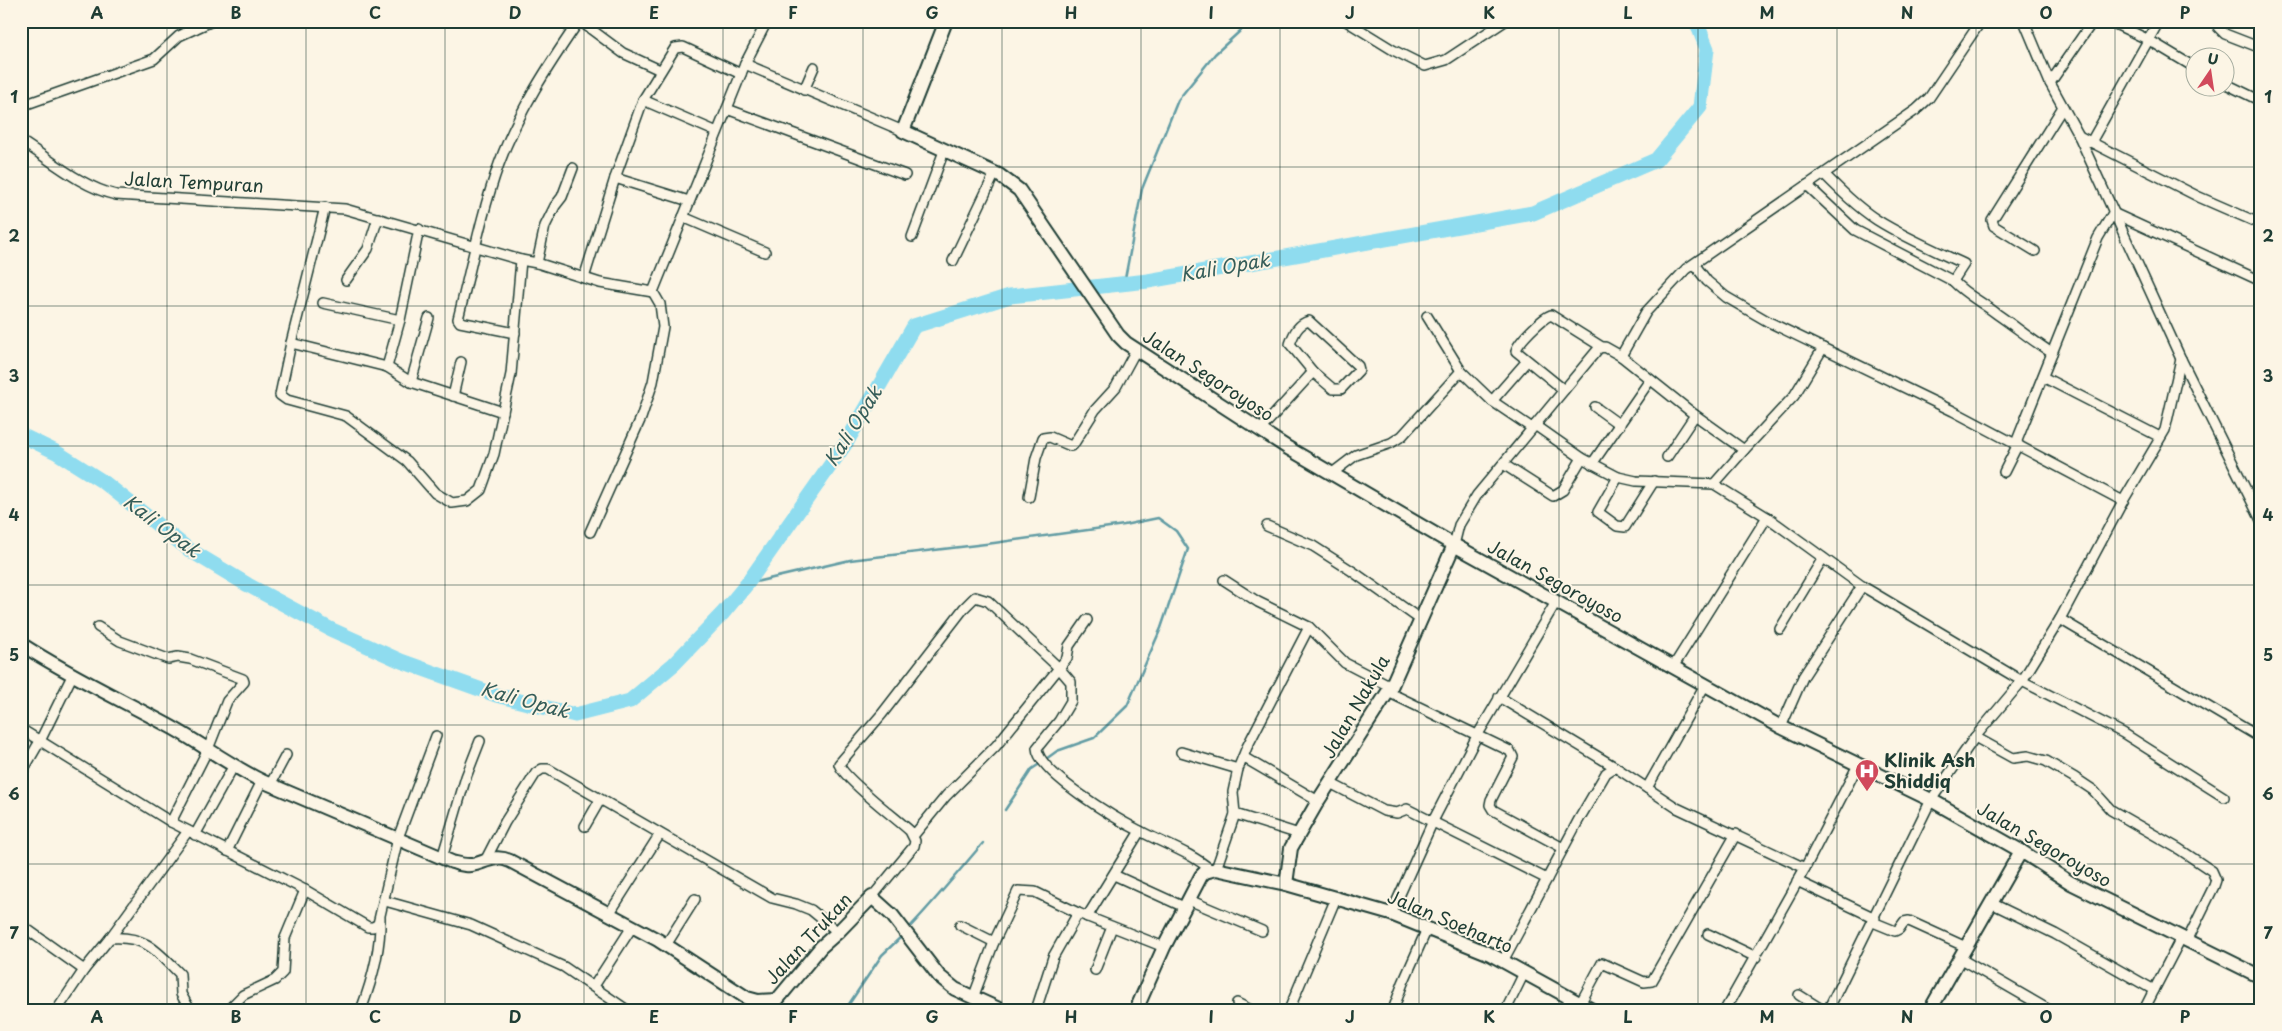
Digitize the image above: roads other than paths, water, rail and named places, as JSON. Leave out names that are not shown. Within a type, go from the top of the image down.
[{"type":"street","points":[[174,21],[196,28]]},
{"type":"street","points":[[21,106],[154,59],[179,36],[212,21]]},
{"type":"street","points":[[515,332],[460,322],[458,319],[500,162],[535,86],[580,21],[623,53],[660,70]]},
{"type":"street","points":[[590,532],[641,418],[653,382],[663,328],[660,304],[653,292],[745,64],[767,21]]},
{"type":"street","points":[[745,64],[903,130],[946,21]]},
{"type":"street","points":[[1346,21],[1393,50],[1425,66],[1446,60],[1505,21]]},
{"type":"street","points":[[1621,356],[1646,312],[1678,276],[1916,110],[1929,98],[1981,21]]},
{"type":"street","points":[[2024,21],[2050,83],[2079,136],[2181,359],[2261,520]]},
{"type":"street","points":[[2050,83],[2093,21]]},
{"type":"street","points":[[2109,21],[2149,40],[2184,61]]},
{"type":"street","points":[[2091,142],[2159,21]]},
{"type":"street","points":[[2218,21],[2218,27],[2225,34],[2261,48]]},
{"type":"street","points":[[584,278],[615,178],[643,100],[675,48],[679,46],[741,74]]},
{"type":"street","points":[[804,90],[814,67]]},
{"type":"street","points":[[2234,88],[2261,101]]},
{"type":"street","points":[[643,100],[718,132]]},
{"type":"street","points":[[2035,251],[1994,226],[1992,220],[2063,106]]},
{"type":"street","points":[[727,109],[905,175]]},
{"type":"street","name":"Jalan Segoroyoso","points":[[903,130],[995,173],[1019,190],[1118,335],[1136,350],[1260,430],[1331,474],[1454,545],[1781,727],[1932,800],[2021,851],[2071,883],[2261,977]]},
{"type":"street","points":[[2079,136],[2199,197],[2261,224]]},
{"type":"street","name":"Jalan Tempuran","points":[[21,141],[84,183],[116,195],[345,209],[584,278],[653,292]]},
{"type":"street","points":[[912,237],[944,150]]},
{"type":"street","points":[[537,263],[545,226],[562,197],[573,168]]},
{"type":"street","points":[[953,261],[995,173]]},
{"type":"street","points":[[1824,174],[1842,192],[1877,220],[1917,242],[1964,264],[1953,280]]},
{"type":"street","points":[[615,178],[689,201]]},
{"type":"street","points":[[1807,185],[1855,230],[1953,280],[1963,292],[1996,312],[2016,329],[2052,353]]},
{"type":"street","points":[[326,207],[291,342],[280,395],[282,398],[346,416],[406,462],[435,493],[452,503],[467,501],[481,490],[494,454],[510,374],[521,260]]},
{"type":"street","points":[[2113,213],[2261,280]]},
{"type":"street","points":[[2004,472],[2017,444],[2098,238],[2113,213]]},
{"type":"street","points":[[683,217],[765,252]]},
{"type":"street","points":[[346,280],[368,249],[378,218]]},
{"type":"street","points":[[387,367],[400,320],[419,229]]},
{"type":"street","points":[[1694,264],[1707,281],[1726,297],[1769,322],[2017,444],[2124,501]]},
{"type":"street","points":[[323,303],[400,320]]},
{"type":"street","points":[[1564,390],[1516,351],[1516,348],[1544,318],[1551,315],[1602,347],[1621,356],[1694,415],[1744,450]]},
{"type":"street","points":[[1427,316],[1461,371],[1492,402],[1582,458],[1618,477],[1636,481],[1714,484],[1768,518],[1862,586],[2022,681],[2123,733],[2224,798]]},
{"type":"street","points":[[411,382],[428,318]]},
{"type":"street","points":[[1309,321],[1346,354],[1358,366],[1359,370],[1341,389],[1333,389],[1313,372],[1290,344],[1294,332],[1303,322],[1309,321]]},
{"type":"street","points":[[291,342],[387,367],[411,382],[503,412]]},
{"type":"street","points":[[1454,545],[1459,525],[1465,514],[1503,464],[1602,347]]},
{"type":"street","points":[[1714,484],[1794,396],[1823,348]]},
{"type":"street","points":[[1029,497],[1036,458],[1043,438],[1050,437],[1070,446],[1073,445],[1095,410],[1116,387],[1136,350]]},
{"type":"street","points":[[1828,1010],[1932,800],[1975,737],[2022,681],[2060,619],[2165,430],[2181,359]]},
{"type":"street","points":[[1492,402],[1527,361]]},
{"type":"street","points":[[453,396],[461,362]]},
{"type":"street","points":[[1331,474],[1356,455],[1398,439],[1461,371]]},
{"type":"street","points":[[1260,430],[1313,372]]},
{"type":"street","points":[[2043,377],[2160,437]]},
{"type":"street","points":[[1592,464],[1650,380]]},
{"type":"street","points":[[1595,408],[1620,425]]},
{"type":"street","points":[[1667,457],[1694,415]]},
{"type":"street","points":[[1503,464],[1552,496],[1563,490],[1582,458]]},
{"type":"street","points":[[1618,477],[1598,512],[1617,526],[1625,527],[1654,481]]},
{"type":"street","points":[[1673,667],[1768,518]]},
{"type":"street","points":[[1266,526],[1313,546],[1421,620]]},
{"type":"street","name":"Jalan Nakula","points":[[1286,884],[1291,848],[1389,689],[1454,545]]},
{"type":"street","points":[[1780,629],[1824,558]]},
{"type":"street","points":[[1224,580],[1258,602],[1309,627],[1344,663],[1389,689],[1477,736],[1503,747],[1513,754],[1491,800],[1490,806],[1492,810],[1563,848]]},
{"type":"street","points":[[1781,727],[1803,677],[1862,586]]},
{"type":"street","points":[[914,835],[850,780],[840,769],[839,764],[842,758],[882,714],[964,608],[975,597],[988,601],[1059,668],[1071,682],[1071,701],[1059,721],[1038,744],[1037,752],[1047,766],[1073,790],[1140,831],[1192,856],[1214,869]]},
{"type":"street","points":[[1391,914],[1433,821],[1477,736],[1556,602]]},
{"type":"street","points":[[2060,619],[2261,738]]},
{"type":"street","points":[[872,897],[914,846],[914,835],[946,796],[996,746],[1059,668],[1068,656],[1069,646],[1087,620]]},
{"type":"street","points":[[1136,1010],[1186,903],[1201,876],[1214,869],[1235,814],[1233,792],[1238,769],[1309,627]]},
{"type":"street","points":[[98,628],[120,640],[168,659],[178,657],[190,659],[244,679],[241,688],[227,701],[208,749],[172,822]]},
{"type":"street","points":[[21,644],[72,676],[174,728],[234,767],[266,783],[442,858],[464,865],[475,864],[486,859],[505,822],[536,773],[542,769],[548,770],[772,898],[796,904],[810,910],[838,932]]},
{"type":"street","points":[[21,774],[40,741],[72,676]]},
{"type":"street","points":[[1647,788],[1705,685]]},
{"type":"street","points":[[1499,697],[1615,767],[1677,808],[1805,868]]},
{"type":"street","points":[[21,729],[172,822],[305,890],[368,927],[374,927],[378,924],[398,838],[436,736]]},
{"type":"street","points":[[1975,737],[2013,758],[2028,756],[2046,761],[2093,790],[2111,810],[2179,849],[2212,871],[2216,880],[2214,886],[2144,1010]]},
{"type":"street","points":[[442,858],[466,777],[480,741]]},
{"type":"street","points":[[1181,752],[1238,769]]},
{"type":"street","points":[[227,851],[266,783],[286,755]]},
{"type":"street","points":[[1243,757],[1318,802]]},
{"type":"street","points":[[1725,1010],[1805,868],[1858,765]]},
{"type":"street","points":[[57,1010],[84,970],[192,833],[234,767]]},
{"type":"street","points":[[1503,961],[1563,848],[1606,773],[1615,767]]},
{"type":"street","points":[[1330,783],[1384,811],[1397,813],[1408,809],[1547,879]]},
{"type":"street","points":[[585,826],[600,800]]},
{"type":"street","points":[[1235,814],[1299,834]]},
{"type":"street","points":[[1036,1010],[1053,957],[1114,875],[1140,831]]},
{"type":"street","points":[[609,914],[660,834]]},
{"type":"street","points":[[1571,1004],[1602,963],[1644,982],[1652,981],[1736,834]]},
{"type":"street","points":[[1930,1010],[2021,851]]},
{"type":"street","name":"Jalan Trukan","points":[[486,859],[501,858],[510,861],[666,945],[747,998],[758,1002],[777,1000],[821,946],[838,932],[872,897],[892,915],[939,976],[955,989],[1001,1010]]},
{"type":"street","name":"Jalan Soeharto","points":[[1214,869],[1286,884],[1391,914],[1503,961],[1571,1004],[1592,1010]]},
{"type":"street","points":[[1114,875],[1262,931]]},
{"type":"street","points":[[1797,880],[1895,931],[1904,922],[1908,921],[1962,953],[2049,1010]]},
{"type":"street","points":[[228,1010],[243,995],[276,980],[283,972],[285,938],[305,890]]},
{"type":"street","points":[[973,998],[994,942],[1018,891],[1035,892],[1083,915],[1164,947]]},
{"type":"street","points":[[1291,1009],[1336,898]]},
{"type":"street","points":[[666,945],[695,899]]},
{"type":"street","points":[[384,901],[471,925],[564,967],[628,1010]]},
{"type":"street","points":[[1990,903],[2055,934],[2154,990]]},
{"type":"street","points":[[361,1010],[367,994],[379,944],[380,917]]},
{"type":"street","points":[[21,925],[84,970]]},
{"type":"street","points":[[960,925],[994,942]]},
{"type":"street","points":[[594,986],[632,927]]},
{"type":"street","points":[[1095,970],[1112,927]]},
{"type":"street","points":[[1393,1010],[1427,929]]},
{"type":"street","points":[[1708,934],[1756,957]]},
{"type":"street","points":[[110,938],[121,937],[138,940],[154,948],[180,974],[181,994],[190,1010]]},
{"type":"street","points":[[1506,1010],[1524,973]]},
{"type":"street","points":[[1799,995],[1823,1010]]},
{"type":"street","points":[[763,1010],[777,1000]]},
{"type":"street","points":[[1238,1003],[1251,1010]]},
{"type":"waterway","points":[[1124,284],[1142,189],[1178,100],[1215,54],[1251,21]]},
{"type":"waterway","name":"Kali Opak","points":[[21,435],[56,452],[105,483],[188,549],[248,585],[330,629],[401,661],[496,695],[575,715],[630,701],[674,664],[723,613],[747,584],[846,443],[914,326],[1010,296],[1148,281],[1533,213],[1656,160],[1700,107],[1707,49],[1696,21]]},
{"type":"waterway","points":[[747,584],[850,560],[994,543],[1124,525],[1158,518],[1176,531],[1188,549],[1161,628],[1127,706],[1094,738],[1057,751],[1046,759]]},
{"type":"waterway","points":[[1005,810],[1032,769],[1041,763]]},
{"type":"waterway","points":[[907,930],[983,843]]},
{"type":"waterway","points":[[845,1010],[882,955],[902,936]]},
{"type":"place","name":"Klinik Ash Shiddiq","points":[[1867,792]]}]
